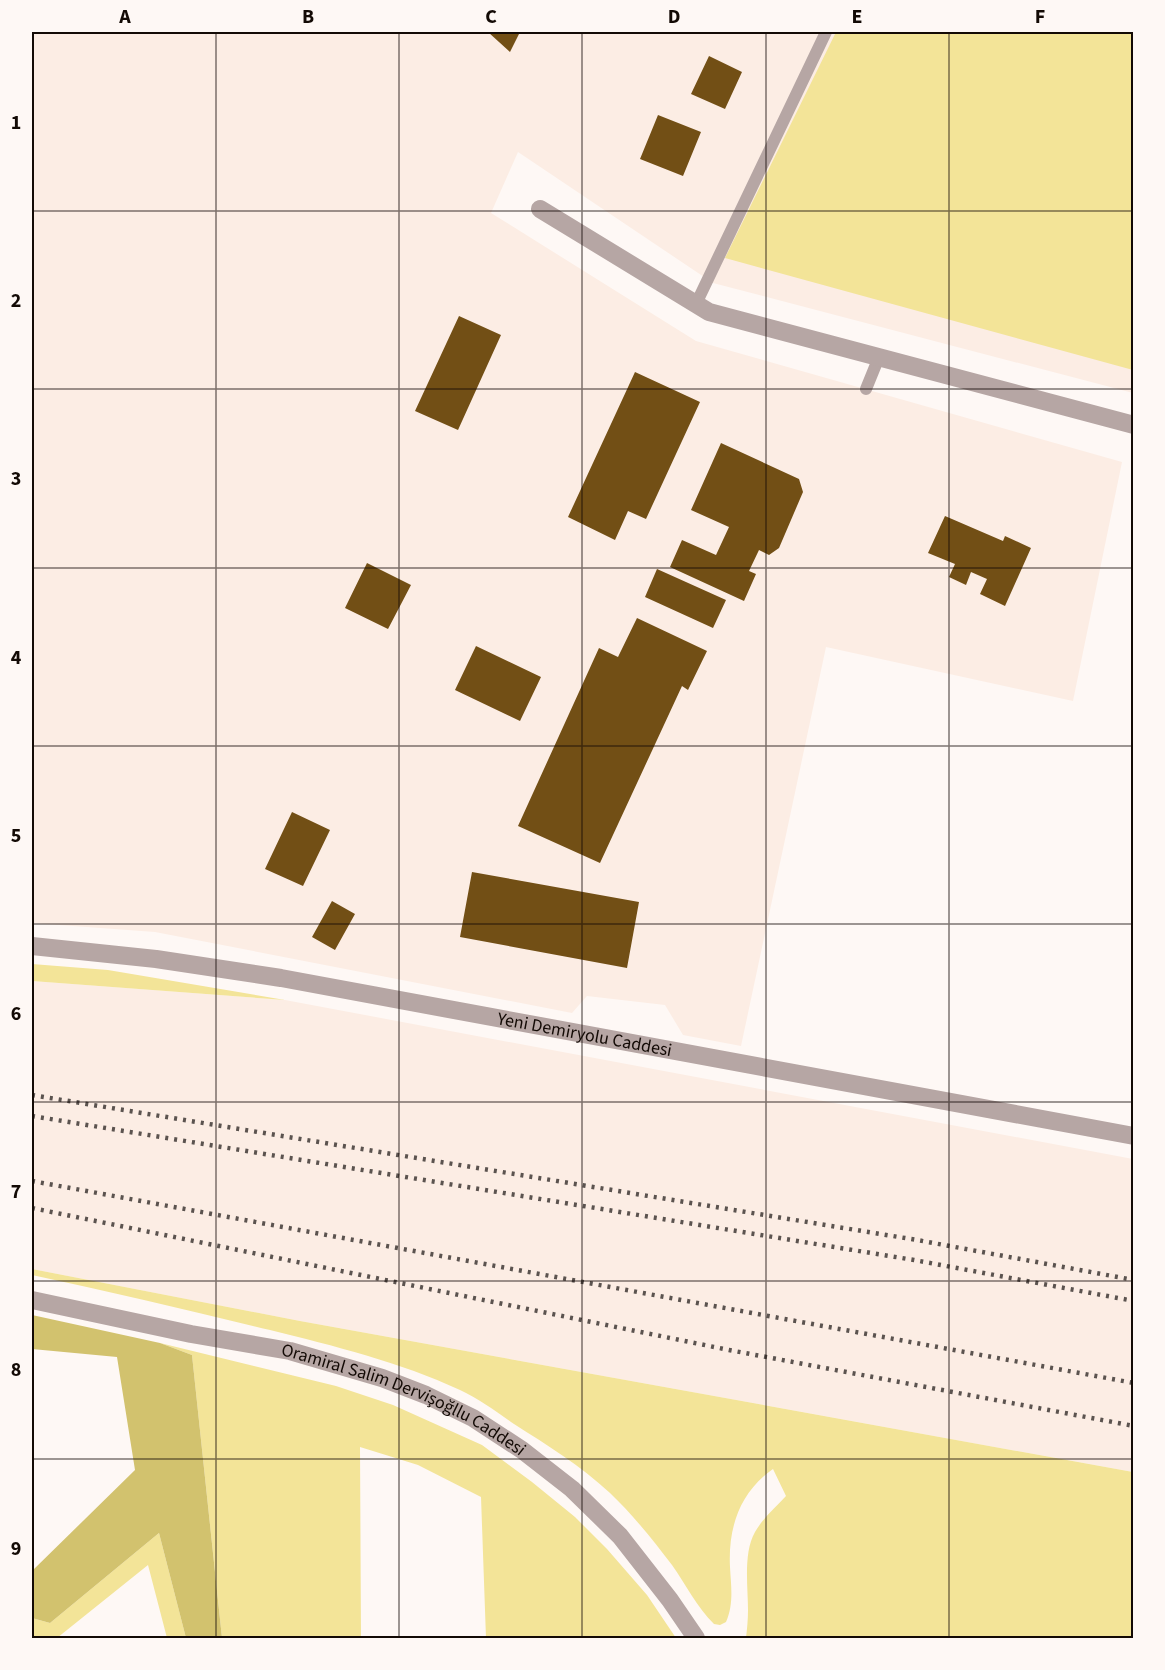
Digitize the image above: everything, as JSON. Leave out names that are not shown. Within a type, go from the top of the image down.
[{"type":"street","points":[[540,209],[710,312],[1134,425]]},
{"type":"street","name":"Yeni Demiryolu Caddesi","points":[[32,946],[156,959],[281,978],[1134,1136]]},
{"type":"street","name":"Oramiral Salim Dervişoğllu Caddesi","points":[[32,1300],[191,1334],[290,1351],[382,1378],[426,1395],[473,1418],[522,1450],[572,1489],[620,1536],[670,1600],[696,1638]]},
{"type":"lane","points":[[696,304],[826,32]]},
{"type":"lane","points":[[866,389],[879,357]]},
{"type":"shaded area","points":[[32,32],[1133,32],[1133,393],[713,283],[518,152],[491,213],[696,341],[1122,462],[1073,701],[826,647],[741,1046],[683,1035],[665,1005],[587,996],[572,1013],[155,932],[32,923]]},
{"type":"shaded area","points":[[836,32],[1133,32],[1133,370],[725,258]]},
{"type":"shaded area","points":[[32,964],[108,970],[285,1000],[32,981]]},
{"type":"shaded area","points":[[32,981],[285,1000],[1133,1159],[1133,1472],[300,1321],[32,1269]]},
{"type":"shaded area","points":[[32,1269],[300,1321],[1133,1472],[1133,1638],[746,1638],[748,1560],[751,1540],[762,1522],[786,1496],[773,1469],[752,1488],[738,1512],[731,1538],[730,1608],[726,1622],[720,1625],[714,1624],[658,1546],[610,1493],[564,1456],[467,1394],[414,1371],[318,1342],[32,1275]]},
{"type":"shaded area","points":[[32,1315],[160,1343],[192,1355],[222,1638],[186,1638],[159,1533],[50,1623],[32,1618],[32,1571],[135,1470],[117,1357],[32,1349]]},
{"type":"shaded area","points":[[160,1343],[336,1386],[393,1405],[482,1445],[575,1517],[607,1549],[647,1595],[676,1638],[486,1638],[481,1497],[418,1465],[360,1447],[361,1638],[222,1638],[192,1355]]},
{"type":"shaded area","points":[[159,1533],[186,1638],[167,1638],[148,1565],[57,1638],[32,1638],[32,1618],[50,1623]]},
{"type":"building","points":[[488,32],[520,32],[510,52]]},
{"type":"building","points":[[709,56],[742,72],[725,109],[691,94]]},
{"type":"building","points":[[658,115],[701,132],[683,176],[640,159]]},
{"type":"building","points":[[459,316],[501,335],[458,430],[415,411]]},
{"type":"building","points":[[635,372],[700,402],[646,519],[628,511],[615,540],[568,517]]},
{"type":"building","points":[[721,443],[799,479],[803,492],[779,548],[769,555],[759,550],[749,571],[756,574],[744,601],[670,567],[682,540],[716,555],[729,527],[691,510]]},
{"type":"building","points":[[945,516],[1003,541],[1005,536],[1031,548],[1005,606],[980,594],[987,579],[971,572],[966,585],[949,577],[955,564],[928,553]]},
{"type":"building","points":[[367,563],[411,585],[388,629],[345,608]]},
{"type":"building","points":[[657,569],[726,600],[713,628],[645,597]]},
{"type":"building","points":[[637,618],[707,651],[688,690],[682,686],[600,863],[518,826],[599,648],[618,657]]},
{"type":"building","points":[[476,646],[541,677],[520,721],[455,690]]},
{"type":"building","points":[[292,812],[330,830],[303,886],[265,869]]},
{"type":"building","points":[[472,872],[639,902],[627,968],[460,937]]},
{"type":"building","points":[[332,901],[355,914],[335,950],[312,937]]},
{"type":"railway","points":[[32,1095],[917,1240],[1134,1280]]},
{"type":"railway","points":[[32,1116],[914,1260],[1134,1301]]},
{"type":"railway","points":[[32,1181],[1134,1383]]},
{"type":"railway","points":[[32,1208],[729,1350],[1134,1426]]}]
